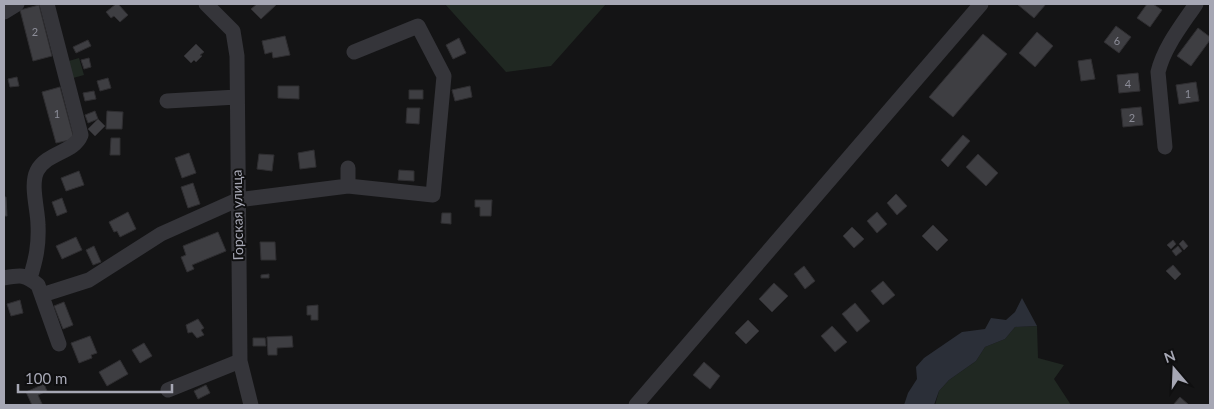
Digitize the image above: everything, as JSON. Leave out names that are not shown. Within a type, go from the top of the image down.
[{"type":"street","points":[[30,278],[38,254],[38,224],[34,195],[36,172],[45,160],[72,146],[78,141],[80,135],[47,4]]},
{"type":"street","name":"Горская улица","points":[[206,4],[233,31],[237,56],[240,361],[251,405]]},
{"type":"street","points":[[636,405],[980,4]]},
{"type":"street","points":[[1165,148],[1158,72],[1166,50],[1196,4]]},
{"type":"street","points":[[42,295],[90,280],[161,234],[237,200],[348,186],[432,195],[444,76],[418,26],[354,52]]},
{"type":"street","points":[[167,101],[237,97]]},
{"type":"street","points":[[348,168],[348,186]]},
{"type":"street","points":[[4,278],[20,275],[30,278],[38,285],[59,344]]},
{"type":"street","points":[[168,390],[240,361]]},
{"type":"shaded area","points":[[445,4],[606,4],[551,66],[506,72]]},
{"type":"shaded area","points":[[79,58],[84,75],[73,78],[69,61]]},
{"type":"shaded area","points":[[1022,298],[1037,326],[1015,327],[1005,339],[985,347],[976,361],[949,380],[939,391],[934,405],[904,405],[908,393],[917,379],[916,367],[924,358],[962,332],[985,329],[991,318],[1006,320],[1015,312]]},
{"type":"shaded area","points":[[1037,326],[1038,358],[1064,365],[1054,379],[1071,405],[935,405],[939,391],[949,380],[976,361],[985,347],[1005,339],[1015,327]]},
{"type":"building","points":[[116,4],[128,15],[120,22],[114,16],[111,18],[106,12]]},
{"type":"building","points":[[257,4],[276,5],[261,19],[251,9]]},
{"type":"building","points":[[1017,4],[1046,4],[1034,18]]},
{"type":"building","points":[[1147,4],[1153,4],[1162,10],[1150,27],[1137,18]]},
{"type":"building","points":[[39,5],[52,56],[33,61],[20,10]]},
{"type":"building","points":[[1116,26],[1131,37],[1119,53],[1104,42]]},
{"type":"building","points":[[1198,28],[1210,37],[1210,40],[1191,66],[1177,56]]},
{"type":"building","points":[[1037,32],[1053,46],[1035,67],[1019,53]]},
{"type":"building","points":[[983,34],[1007,54],[953,117],[929,97]]},
{"type":"building","points":[[285,36],[290,55],[273,58],[272,52],[265,54],[262,41]]},
{"type":"building","points":[[459,38],[466,53],[453,59],[446,45]]},
{"type":"building","points":[[88,40],[91,46],[76,53],[73,47]]},
{"type":"building","points":[[196,44],[204,52],[196,62],[194,60],[191,63],[184,56]]},
{"type":"building","points":[[89,58],[91,67],[84,69],[81,60]]},
{"type":"building","points":[[1091,59],[1095,79],[1081,81],[1078,61]]},
{"type":"building","points":[[1138,73],[1140,91],[1119,93],[1117,75]]},
{"type":"building","points":[[17,77],[19,86],[10,87],[8,79]]},
{"type":"building","points":[[108,78],[111,88],[100,91],[97,81]]},
{"type":"building","points":[[1196,82],[1199,101],[1179,104],[1176,85]]},
{"type":"building","points":[[278,86],[299,86],[299,99],[278,98]]},
{"type":"building","points":[[470,86],[472,97],[455,101],[452,90]]},
{"type":"building","points":[[60,87],[74,139],[56,143],[42,92]]},
{"type":"building","points":[[409,90],[423,90],[423,99],[409,99]]},
{"type":"building","points":[[94,91],[96,99],[85,101],[83,93]]},
{"type":"building","points":[[1141,107],[1143,125],[1123,127],[1121,109]]},
{"type":"building","points":[[407,108],[420,108],[419,124],[406,123]]},
{"type":"building","points":[[95,111],[98,119],[88,123],[85,115]]},
{"type":"building","points":[[107,111],[123,112],[122,129],[106,129]]},
{"type":"building","points":[[98,119],[105,126],[95,136],[88,129]]},
{"type":"building","points":[[963,135],[970,141],[948,167],[941,160]]},
{"type":"building","points":[[111,138],[120,138],[120,155],[110,155]]},
{"type":"building","points":[[314,150],[316,167],[300,169],[298,153]]},
{"type":"building","points":[[189,153],[196,173],[182,178],[175,158]]},
{"type":"building","points":[[259,154],[274,155],[272,171],[257,169]]},
{"type":"building","points":[[978,154],[998,173],[986,186],[966,167]]},
{"type":"building","points":[[399,170],[414,171],[414,181],[398,180]]},
{"type":"building","points":[[79,171],[84,185],[66,191],[61,178]]},
{"type":"building","points":[[193,183],[200,204],[188,208],[181,187]]},
{"type":"building","points":[[896,194],[907,206],[897,215],[887,203]]},
{"type":"building","points":[[4,197],[6,197],[7,216],[4,216]]},
{"type":"building","points":[[62,198],[67,212],[57,216],[52,202]]},
{"type":"building","points":[[475,200],[492,200],[491,216],[480,216],[480,207],[475,207]]},
{"type":"building","points":[[128,212],[136,229],[120,237],[117,231],[114,232],[109,222]]},
{"type":"building","points":[[877,212],[887,224],[877,233],[867,221]]},
{"type":"building","points":[[442,213],[451,213],[451,224],[441,223]]},
{"type":"building","points":[[933,225],[948,240],[937,251],[922,236]]},
{"type":"building","points":[[852,227],[864,239],[854,248],[843,236]]},
{"type":"building","points":[[218,232],[226,251],[192,265],[194,269],[187,272],[181,257],[186,255],[183,246]]},
{"type":"building","points":[[76,237],[82,250],[62,259],[56,246]]},
{"type":"building","points":[[1173,240],[1176,244],[1171,249],[1167,245]]},
{"type":"building","points":[[1183,240],[1188,246],[1184,250],[1179,244]]},
{"type":"building","points":[[260,242],[275,242],[276,260],[261,260]]},
{"type":"building","points":[[94,246],[101,262],[93,265],[86,250]]},
{"type":"building","points":[[1178,246],[1182,251],[1176,256],[1172,251]]},
{"type":"building","points":[[1173,265],[1181,274],[1175,280],[1166,271]]},
{"type":"building","points":[[804,266],[815,281],[805,289],[794,274]]},
{"type":"building","points":[[269,274],[269,278],[261,278],[261,275]]},
{"type":"building","points":[[883,281],[895,295],[883,305],[871,291]]},
{"type":"building","points":[[774,283],[788,296],[772,312],[759,299]]},
{"type":"building","points":[[20,300],[23,313],[11,316],[7,304]]},
{"type":"building","points":[[64,302],[73,325],[63,329],[54,306]]},
{"type":"building","points":[[855,303],[870,321],[857,332],[842,314]]},
{"type":"building","points":[[318,305],[318,320],[311,320],[311,315],[307,315],[307,306]]},
{"type":"building","points":[[198,319],[204,328],[201,330],[204,335],[197,338],[192,332],[188,333],[186,325]]},
{"type":"building","points":[[748,320],[759,331],[746,344],[735,333]]},
{"type":"building","points":[[832,326],[847,342],[835,352],[821,336]]},
{"type":"building","points":[[90,336],[97,353],[91,355],[92,358],[79,363],[71,343]]},
{"type":"building","points":[[292,336],[293,347],[277,348],[277,355],[268,355],[267,337]]},
{"type":"building","points":[[253,338],[265,338],[266,346],[253,346]]},
{"type":"building","points":[[144,343],[152,356],[140,363],[132,350]]},
{"type":"building","points":[[120,360],[128,374],[107,386],[99,372]]},
{"type":"building","points":[[704,362],[720,376],[710,389],[693,375]]},
{"type":"building","points":[[44,384],[47,391],[38,395],[42,404],[32,405],[26,392]]},
{"type":"building","points":[[206,385],[210,393],[198,399],[194,391]]},
{"type":"building","points":[[1180,397],[1189,405],[1173,405]]}]
